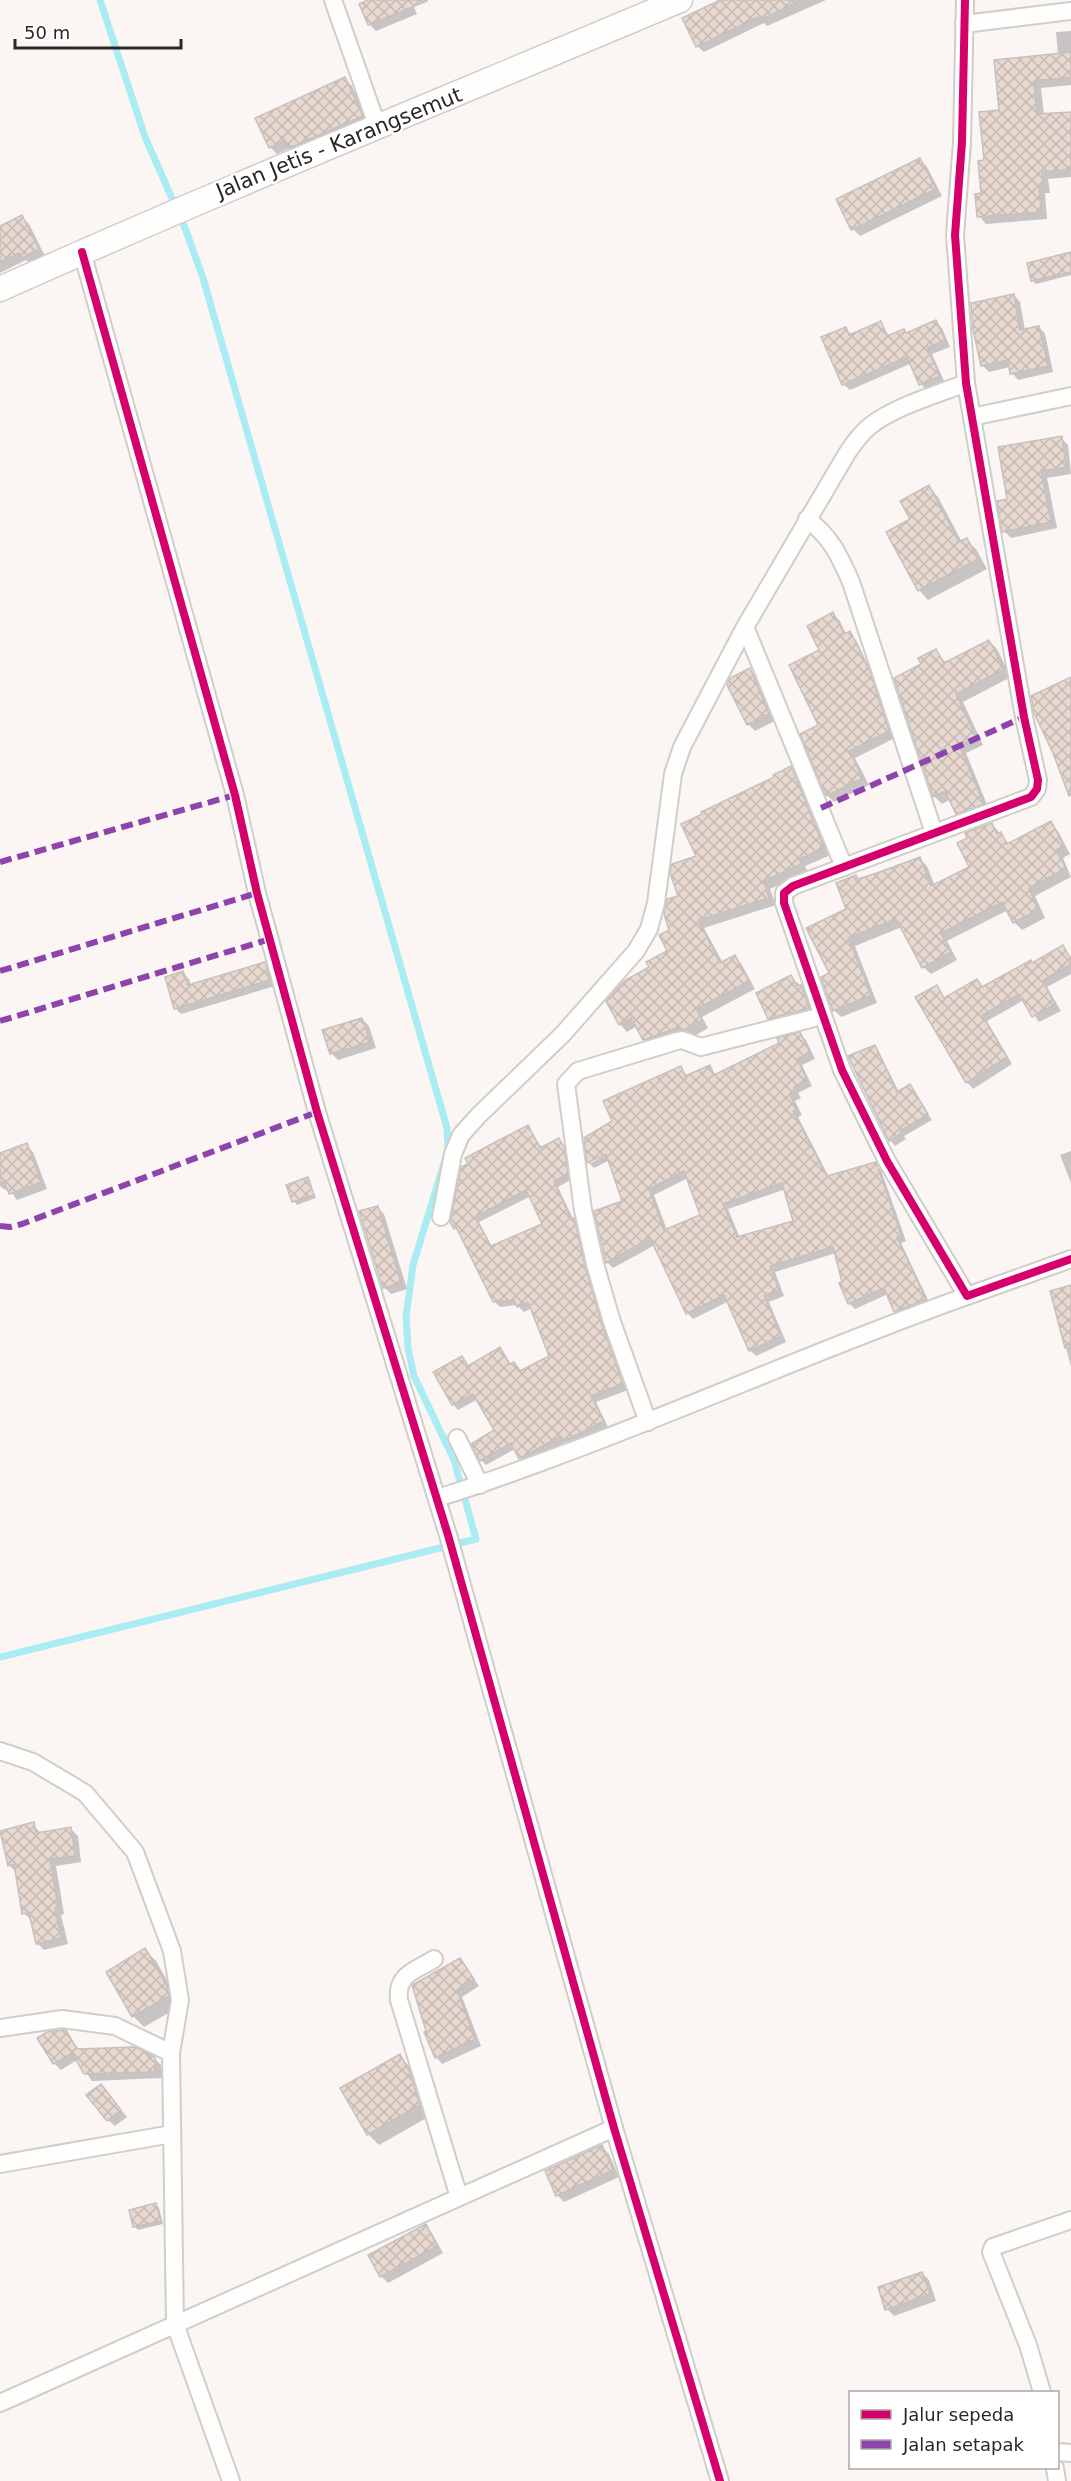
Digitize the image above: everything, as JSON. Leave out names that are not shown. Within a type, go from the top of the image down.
[{"type":"main road","name":"Jalan Jetis - Karangsemut","points":[[0,289],[177,210],[680,0]]},
{"type":"street","points":[[333,0],[378,128]]},
{"type":"street","points":[[965,0],[962,142],[954,235],[966,383],[1024,717],[1038,780],[1037,789],[1030,797],[793,886],[784,893],[784,903],[842,1070],[872,1132],[967,1296]]},
{"type":"street","points":[[964,24],[1071,11]]},
{"type":"street","points":[[82,252],[229,773],[257,893],[317,1112],[448,1534],[614,2128],[720,2481]]},
{"type":"street","points":[[441,1217],[453,1154],[461,1135],[563,1034],[636,951],[649,929],[656,903],[673,774],[682,747],[745,627],[846,455],[857,438],[870,425],[889,414],[966,383]]},
{"type":"street","points":[[972,417],[1071,396]]},
{"type":"street","points":[[807,519],[824,531],[839,553],[851,582],[934,833]]},
{"type":"street","points":[[745,627],[844,867]]},
{"type":"street","points":[[644,1423],[595,1264],[583,1210],[566,1084],[578,1071],[679,1040],[700,1047],[822,1016]]},
{"type":"street","points":[[437,1498],[468,1489],[644,1423],[913,1315],[1071,1259]]},
{"type":"street","points":[[458,1438],[468,1489]]},
{"type":"street","points":[[0,1751],[33,1762],[85,1793],[135,1852],[172,1950],[180,2000],[171,2053],[175,2324],[231,2481]]},
{"type":"street","points":[[434,1959],[402,1978],[398,1989],[399,2000],[459,2197]]},
{"type":"street","points":[[0,2028],[62,2019],[115,2026],[171,2053]]},
{"type":"street","points":[[0,2403],[614,2128]]},
{"type":"street","points":[[0,2164],[172,2134]]},
{"type":"street","points":[[1042,2391],[1028,2345],[991,2252],[993,2247],[1071,2220]]},
{"type":"building","points":[[368,0],[427,1],[368,25],[359,4]]},
{"type":"building","points":[[720,0],[801,0],[760,20],[758,17],[696,47],[682,18]]},
{"type":"building","points":[[1071,52],[1071,77],[1034,81],[1037,114],[1071,112],[1071,169],[1042,172],[1043,186],[1039,186],[1041,212],[977,217],[975,194],[981,193],[978,161],[984,160],[979,112],[999,110],[994,60]]},
{"type":"building","points":[[345,77],[363,116],[289,148],[285,140],[269,148],[255,118]]},
{"type":"building","points":[[920,158],[936,189],[851,230],[836,199]]},
{"type":"building","points":[[22,215],[39,249],[22,258],[19,253],[0,262],[0,226]]},
{"type":"building","points":[[1071,252],[1071,272],[1031,281],[1027,263]]},
{"type":"building","points":[[1014,294],[1020,330],[1039,326],[1048,366],[1010,374],[1008,360],[981,366],[973,330],[971,303]]},
{"type":"building","points":[[936,320],[945,340],[927,348],[940,376],[919,385],[907,357],[842,385],[821,337],[846,327],[849,335],[881,321],[887,336],[904,329],[906,333]]},
{"type":"building","points":[[1062,436],[1066,467],[1041,471],[1051,522],[1002,532],[997,501],[1007,499],[998,447]]},
{"type":"building","points":[[929,485],[959,542],[967,538],[978,559],[918,591],[886,532],[910,519],[900,501]]},
{"type":"building","points":[[833,612],[844,634],[850,631],[870,672],[889,731],[849,751],[863,778],[826,796],[800,734],[818,725],[789,665],[819,650],[807,626]]},
{"type":"building","points":[[989,640],[1004,669],[956,694],[976,737],[959,745],[984,804],[956,814],[945,791],[933,797],[894,678],[921,664],[918,658],[936,649],[944,663]]},
{"type":"building","points":[[750,668],[769,714],[747,725],[727,685],[730,678]]},
{"type":"building","points":[[1071,677],[1071,795],[1069,796],[1053,753],[1034,713],[1031,696]]},
{"type":"building","points":[[791,766],[824,848],[799,859],[801,864],[764,881],[769,898],[698,920],[720,963],[735,955],[749,981],[696,1009],[702,1020],[684,1030],[680,1027],[643,1040],[631,1018],[619,1025],[606,1001],[624,981],[649,967],[646,962],[667,951],[659,935],[669,930],[664,914],[667,899],[678,896],[670,873],[672,864],[696,856],[681,824],[774,777],[773,775]]},
{"type":"building","points":[[1051,821],[1064,846],[1056,850],[1066,868],[1029,888],[1038,910],[1013,923],[1002,902],[941,933],[951,952],[922,968],[896,919],[848,938],[871,995],[833,1011],[821,977],[829,973],[806,928],[846,909],[836,883],[856,875],[858,879],[920,857],[931,886],[969,867],[957,843],[967,838],[965,833],[992,823],[997,834],[1001,832],[1007,844]]},
{"type":"building","points":[[1063,945],[1071,959],[1071,964],[1042,981],[1055,1004],[1032,1017],[1019,994],[982,1015],[1007,1057],[966,1083],[915,997],[937,985],[944,998],[977,979],[982,987]]},
{"type":"building","points":[[265,962],[270,980],[174,1009],[165,977],[183,971],[188,985]]},
{"type":"building","points":[[791,975],[797,986],[801,985],[809,1008],[768,1019],[756,993]]},
{"type":"building","points":[[362,1018],[370,1042],[330,1054],[322,1030]]},
{"type":"building","points":[[800,1032],[810,1052],[797,1059],[807,1080],[794,1087],[796,1091],[790,1095],[797,1109],[793,1111],[827,1176],[876,1162],[901,1235],[897,1237],[926,1299],[894,1312],[884,1288],[848,1304],[839,1283],[842,1282],[833,1247],[770,1266],[779,1290],[764,1296],[781,1336],[749,1351],[724,1295],[686,1314],[650,1238],[606,1263],[594,1211],[622,1201],[606,1154],[587,1163],[584,1138],[612,1121],[603,1101],[681,1066],[685,1076],[710,1065],[714,1075],[779,1043],[777,1038]],"holes":[[[684,1171],[700,1215],[664,1230],[649,1189]],[[782,1183],[793,1221],[737,1237],[723,1204]]]},
{"type":"building","points":[[875,1045],[897,1092],[910,1084],[928,1114],[900,1131],[902,1133],[889,1141],[848,1056]]},
{"type":"building","points":[[528,1125],[540,1148],[559,1138],[564,1147],[568,1174],[554,1181],[571,1219],[574,1218],[602,1325],[623,1384],[591,1396],[604,1421],[564,1441],[561,1436],[519,1459],[511,1443],[480,1461],[471,1444],[494,1430],[473,1394],[452,1405],[433,1372],[462,1356],[468,1366],[500,1347],[510,1364],[514,1362],[520,1371],[549,1356],[528,1302],[517,1307],[514,1300],[493,1302],[456,1227],[454,1229],[450,1222],[461,1167],[468,1164],[465,1158]],"holes":[[[526,1190],[542,1224],[491,1246],[475,1217]]]},
{"type":"building","points":[[27,1143],[41,1182],[9,1194],[4,1181],[0,1183],[0,1153]]},
{"type":"building","points":[[308,1177],[314,1195],[292,1202],[286,1185]]},
{"type":"building","points":[[378,1206],[401,1283],[383,1288],[359,1211]]},
{"type":"building","points":[[1071,1285],[1071,1348],[1065,1348],[1050,1291]]},
{"type":"building","points":[[34,1822],[36,1833],[71,1827],[75,1856],[50,1859],[58,1908],[55,1908],[61,1938],[36,1944],[29,1913],[22,1914],[14,1864],[8,1866],[0,1831]]},
{"type":"building","points":[[145,1948],[167,1986],[169,1996],[132,2017],[106,1972]]},
{"type":"building","points":[[460,1958],[474,1979],[457,1990],[475,2039],[435,2058],[424,2032],[426,2031],[412,1985]]},
{"type":"building","points":[[66,2030],[77,2049],[135,2047],[155,2057],[155,2072],[84,2074],[72,2053],[53,2064],[37,2038],[47,2032]]},
{"type":"building","points":[[400,2054],[410,2073],[420,2105],[367,2135],[340,2088]]},
{"type":"building","points":[[101,2084],[121,2110],[107,2121],[86,2095]]},
{"type":"building","points":[[602,2145],[613,2170],[556,2196],[545,2171]]},
{"type":"building","points":[[156,2203],[161,2221],[133,2227],[129,2210]]},
{"type":"building","points":[[426,2224],[437,2246],[380,2277],[368,2255]]},
{"type":"building","points":[[922,2272],[930,2294],[885,2310],[878,2287]]},
{"type":"waterway","points":[[0,1657],[476,1539],[454,1460],[414,1376],[408,1348],[406,1317],[413,1265],[448,1150],[447,1128],[203,278],[185,228],[145,137],[100,0]]},
{"type":"marked path","points":[[821,808],[1024,717]]},
{"type":"marked path","points":[[0,862],[235,795]]},
{"type":"marked path","points":[[0,971],[257,893]]},
{"type":"marked path","points":[[0,1021],[270,939]]},
{"type":"marked path","points":[[0,1226],[10,1227],[22,1224],[317,1112]]},
{"type":"cycle path","points":[[965,0],[962,142],[955,235],[966,383],[1024,717],[1038,780],[1037,789],[1031,797],[793,886],[784,893],[784,903],[842,1070],[887,1161],[967,1296],[1071,1259]]},
{"type":"cycle path","points":[[82,252],[235,795],[257,893],[317,1112],[448,1535],[614,2128],[720,2481]]}]
